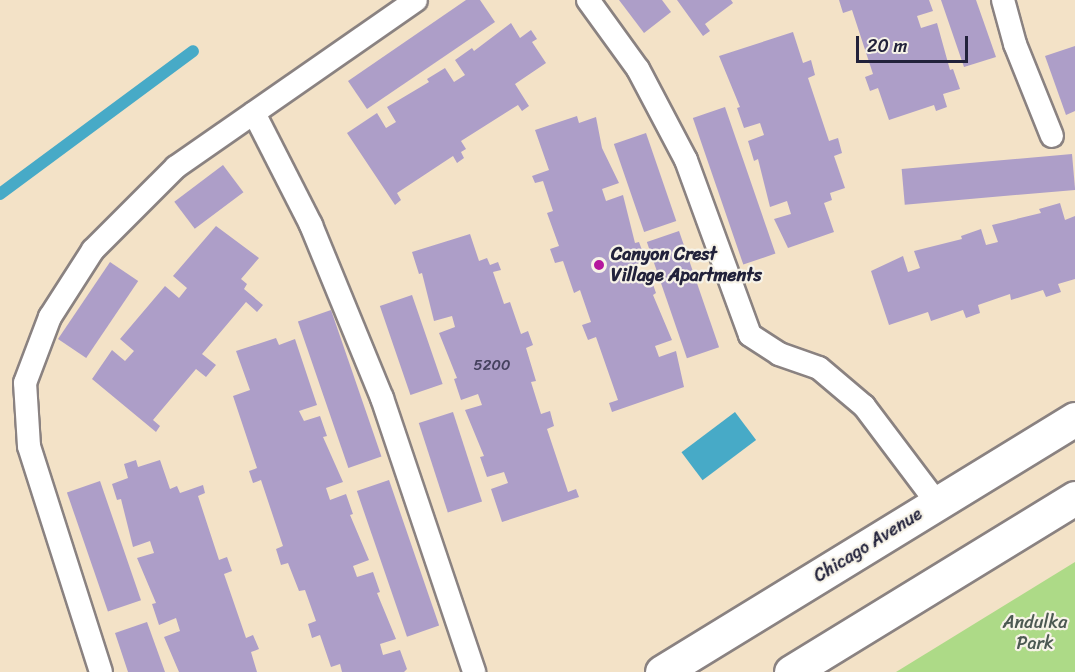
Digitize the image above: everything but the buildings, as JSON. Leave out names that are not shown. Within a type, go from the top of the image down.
[{"type":"main road","name":"Chicago Avenue","points":[[662,672],[1075,419]]},
{"type":"main road","points":[[791,672],[1075,498]]},
{"type":"lane","points":[[101,672],[29,446],[25,383],[50,318],[93,250],[176,167],[416,0]]},
{"type":"lane","points":[[588,0],[638,69],[686,160],[750,335],[780,354],[819,368],[864,406],[937,503]]},
{"type":"lane","points":[[1003,0],[1014,44],[1052,136]]},
{"type":"lane","points":[[254,113],[311,225],[382,398],[474,672]]},
{"type":"green space","name":"Andulka Park","points":[[1075,562],[1075,672],[896,672]]},
{"type":"water","points":[[735,412],[756,440],[703,480],[681,452]]},
{"type":"waterway","points":[[0,194],[193,51]]},
{"type":"place","name":"Canyon Crest Village Apartments","points":[[599,265]]}]
